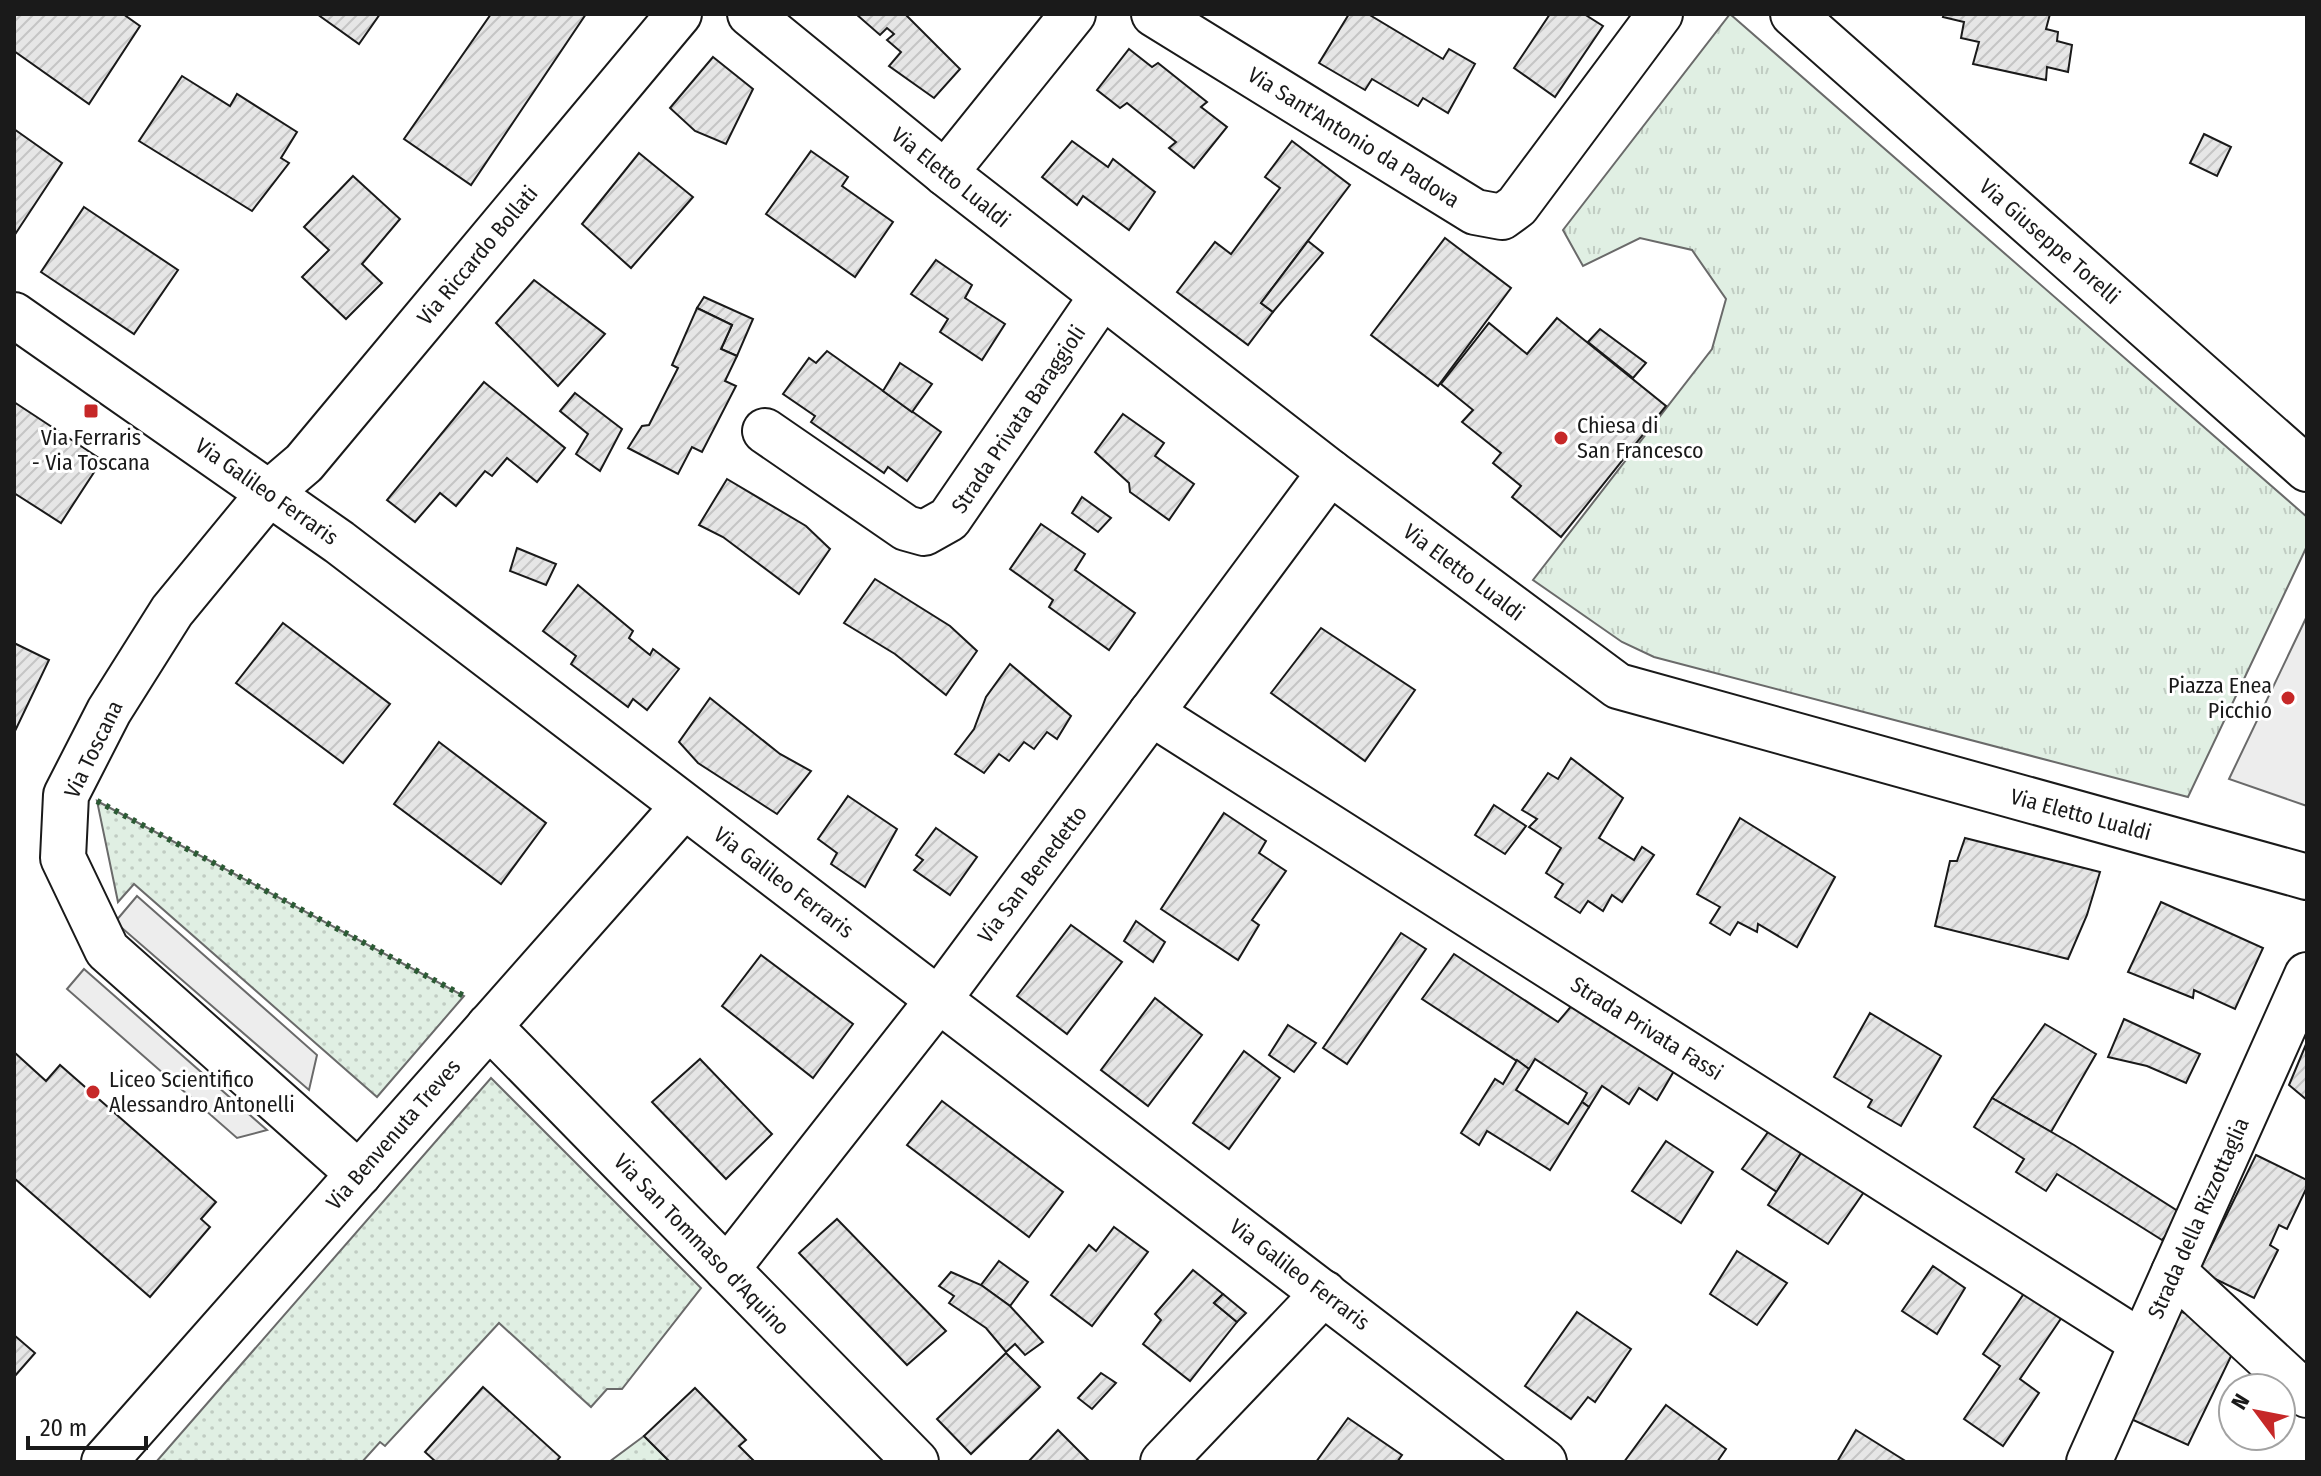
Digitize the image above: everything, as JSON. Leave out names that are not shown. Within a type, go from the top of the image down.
[{"type":"street","name":"Via Riccardo Bollati","points":[[270,492],[304,463],[679,14]]},
{"type":"street","name":"Via Eletto Lualdi","points":[[750,14],[1102,296],[1330,472],[1618,686],[2307,877]]},
{"type":"street","points":[[945,173],[1073,14]]},
{"type":"street","name":"Via Sant'Antonio da Padova","points":[[1154,14],[1475,212],[1502,217],[1517,206],[1660,14]]},
{"type":"street","name":"Via Giuseppe Torelli","points":[[1793,14],[2307,469]]},
{"type":"street","name":"Strada Privata Baraggioli","points":[[765,431],[906,528],[924,533],[949,519],[1102,296]]},
{"type":"street","name":"Via Galileo Ferraris","points":[[14,315],[270,492],[1544,1462]]},
{"type":"street","name":"Via San Benedetto","points":[[727,1269],[939,999],[1330,472]]},
{"type":"street","name":"Via Toscana","points":[[270,492],[172,611],[109,711],[66,795],[63,858],[107,950],[359,1174]]},
{"type":"street","name":"Strada Privata Fassi","points":[[1151,713],[2142,1343]]},
{"type":"street","name":"Via Benvenuta Treves","points":[[104,1462],[683,807]]},
{"type":"street","name":"Strada della Rizzottaglia","points":[[2089,1462],[2307,975]]},
{"type":"street","name":"Via San Tommaso d'Aquino","points":[[489,1026],[916,1462]]},
{"type":"street","points":[[2174,1272],[2307,1395]]},
{"type":"street","points":[[1163,1462],[1324,1293]]},
{"type":"green space","points":[[1730,14],[2307,517],[2307,546],[2188,797],[1654,657],[1622,642],[1533,580],[1712,349],[1726,299],[1692,250],[1640,238],[1583,266],[1563,230]]},
{"type":"green space","points":[[97,801],[464,996],[377,1097],[134,884],[118,902]]},
{"type":"green space","points":[[491,1078],[701,1288],[622,1389],[607,1389],[591,1407],[499,1323],[385,1446],[380,1442],[362,1462],[156,1462]]},
{"type":"green space","points":[[644,1436],[670,1462],[609,1462]]},
{"type":"shaded area","name":"Piazza Enea Picchio","points":[[2307,616],[2307,806],[2229,779]]},
{"type":"shaded area","points":[[137,896],[317,1055],[309,1090],[115,922]]},
{"type":"shaded area","points":[[84,969],[267,1130],[237,1138],[67,989]]},
{"type":"building","points":[[14,14],[123,14],[140,26],[89,104],[14,51]]},
{"type":"building","points":[[317,14],[380,14],[359,44]]},
{"type":"building","points":[[491,14],[586,14],[471,185],[404,139]]},
{"type":"building","points":[[856,14],[905,14],[960,69],[934,98],[889,66],[901,52],[887,40],[894,34],[887,28],[880,35]]},
{"type":"building","points":[[1349,14],[1368,14],[1443,59],[1449,49],[1475,64],[1448,113],[1423,98],[1418,106],[1372,79],[1365,90],[1319,63]]},
{"type":"building","points":[[1550,14],[1584,14],[1603,26],[1555,97],[1514,68]]},
{"type":"building","points":[[1944,14],[2050,14],[2046,29],[2058,32],[2057,41],[2072,45],[2068,72],[2047,67],[2046,80],[1973,64],[1979,42],[1961,38],[1964,22],[1943,17]]},
{"type":"building","points":[[1129,49],[1152,67],[1158,63],[1207,102],[1201,107],[1227,127],[1194,168],[1169,148],[1176,142],[1127,103],[1120,108],[1097,90]]},
{"type":"building","points":[[713,57],[753,89],[726,144],[695,131],[670,108]]},
{"type":"building","points":[[182,76],[230,106],[237,94],[297,132],[281,158],[289,163],[252,211],[139,141]]},
{"type":"building","points":[[14,129],[62,163],[14,236]]},
{"type":"building","points":[[2204,134],[2231,147],[2217,176],[2190,163]]},
{"type":"building","points":[[1072,141],[1108,167],[1113,159],[1155,192],[1129,230],[1083,196],[1077,205],[1042,177]]},
{"type":"building","points":[[1292,141],[1350,185],[1261,303],[1273,312],[1248,345],[1177,292],[1215,242],[1231,254],[1280,188],[1265,177]]},
{"type":"building","points":[[811,151],[848,177],[842,186],[893,222],[855,277],[766,214]]},
{"type":"building","points":[[639,153],[693,197],[631,268],[582,224]]},
{"type":"building","points":[[353,176],[400,219],[362,264],[382,283],[346,319],[302,277],[329,250],[304,227]]},
{"type":"building","points":[[84,207],[178,270],[134,334],[41,272]]},
{"type":"building","points":[[1445,238],[1511,288],[1438,386],[1371,335]]},
{"type":"building","points":[[1308,241],[1323,253],[1273,312],[1261,303]]},
{"type":"building","points":[[936,260],[972,285],[965,298],[1005,324],[982,360],[940,332],[948,319],[911,294]]},
{"type":"building","points":[[534,280],[605,334],[558,386],[496,323]]},
{"type":"building","points":[[704,297],[753,319],[737,356],[721,349],[732,325],[697,308]]},
{"type":"building","points":[[697,308],[732,325],[721,349],[737,356],[725,381],[736,386],[702,452],[692,447],[678,474],[628,448],[642,426],[649,425],[678,368],[672,365]]},
{"type":"building","name":"Chiesa di San Francesco","points":[[1557,318],[1666,406],[1561,537],[1512,497],[1521,486],[1493,463],[1501,453],[1462,422],[1473,410],[1441,384],[1489,323],[1527,354]]},
{"type":"building","points":[[1600,329],[1646,363],[1633,378],[1588,342]]},
{"type":"building","points":[[827,351],[941,432],[907,481],[888,467],[884,473],[811,422],[815,416],[783,394],[809,358],[816,363]]},
{"type":"building","points":[[900,363],[932,384],[912,412],[883,391]]},
{"type":"building","points":[[484,382],[565,448],[537,482],[507,458],[492,476],[485,471],[456,506],[440,493],[415,522],[387,500]]},
{"type":"building","points":[[575,393],[622,429],[600,471],[576,454],[588,434],[560,411]]},
{"type":"building","points":[[14,402],[102,460],[61,523],[14,493]]},
{"type":"building","points":[[1123,414],[1164,443],[1155,456],[1194,484],[1169,520],[1130,492],[1129,483],[1095,452]]},
{"type":"building","points":[[727,479],[806,526],[830,549],[799,594],[723,537],[699,525]]},
{"type":"building","points":[[1082,497],[1111,518],[1098,532],[1072,513]]},
{"type":"building","points":[[1041,524],[1085,554],[1075,570],[1135,613],[1109,650],[1049,607],[1053,600],[1010,569]]},
{"type":"building","points":[[517,548],[556,564],[546,585],[510,571]]},
{"type":"building","points":[[875,579],[950,626],[977,651],[946,695],[895,654],[844,623]]},
{"type":"building","points":[[578,585],[633,631],[629,638],[650,655],[653,649],[679,669],[647,710],[633,699],[628,707],[571,664],[576,656],[543,631]]},
{"type":"building","points":[[283,623],[390,704],[343,763],[236,683]]},
{"type":"building","points":[[1321,628],[1415,690],[1365,761],[1271,693]]},
{"type":"building","points":[[14,643],[49,660],[15,731],[14,731]]},
{"type":"building","points":[[1010,664],[1071,716],[1057,739],[1047,732],[1034,749],[1024,742],[1009,761],[999,754],[984,773],[955,754],[974,729],[986,697]]},
{"type":"building","points":[[710,698],[780,754],[811,771],[777,814],[698,763],[679,742]]},
{"type":"building","points":[[439,742],[546,823],[501,884],[394,804]]},
{"type":"building","points":[[1571,758],[1623,798],[1599,838],[1634,860],[1642,847],[1654,855],[1622,902],[1612,895],[1603,911],[1588,901],[1580,913],[1555,897],[1563,884],[1546,873],[1561,848],[1529,827],[1537,819],[1522,810],[1548,773],[1558,779]]},
{"type":"building","points":[[848,796],[897,829],[865,887],[831,864],[837,853],[818,839]]},
{"type":"building","points":[[1494,805],[1526,826],[1505,854],[1475,835]]},
{"type":"building","points":[[1224,813],[1266,841],[1259,853],[1286,871],[1252,920],[1259,925],[1238,960],[1161,909]]},
{"type":"building","points":[[1740,818],[1835,877],[1797,947],[1758,924],[1757,932],[1738,922],[1730,935],[1710,923],[1720,907],[1697,894]]},
{"type":"building","points":[[936,828],[977,857],[950,895],[914,870],[923,860],[916,855]]},
{"type":"building","points":[[1965,838],[2100,872],[2087,915],[2068,959],[1935,926],[1950,861],[1957,861]]},
{"type":"building","points":[[2161,902],[2263,948],[2235,1009],[2194,990],[2193,998],[2128,972]]},
{"type":"building","points":[[1136,921],[1165,942],[1153,962],[1124,941]]},
{"type":"building","points":[[1071,925],[1122,962],[1067,1034],[1017,996]]},
{"type":"building","points":[[1401,933],[1426,949],[1347,1064],[1323,1048]]},
{"type":"building","points":[[1454,954],[1558,1022],[1573,1004],[1674,1071],[1657,1100],[1639,1088],[1629,1104],[1602,1086],[1589,1107],[1582,1102],[1587,1093],[1535,1059],[1529,1069],[1422,999]]},
{"type":"building","points":[[761,955],[853,1024],[813,1078],[722,1006]]},
{"type":"building","points":[[1155,998],[1202,1035],[1148,1106],[1101,1070]]},
{"type":"building","points":[[1870,1013],[1941,1056],[1901,1126],[1868,1107],[1872,1100],[1834,1077]]},
{"type":"building","points":[[2124,1019],[2200,1054],[2186,1083],[2147,1066],[2108,1057]]},
{"type":"building","points":[[2045,1024],[2096,1054],[2051,1132],[1992,1098]]},
{"type":"building","points":[[1288,1025],[1316,1043],[1294,1072],[1269,1055]]},
{"type":"building","points":[[2307,1042],[2307,1100],[2289,1085]]},
{"type":"building","points":[[1244,1051],[1280,1078],[1229,1149],[1193,1123]]},
{"type":"building","points":[[14,1052],[46,1081],[60,1065],[216,1202],[201,1219],[210,1227],[150,1297],[14,1178]]},
{"type":"building","points":[[700,1059],[772,1134],[726,1179],[652,1102]]},
{"type":"building","points":[[1517,1060],[1529,1069],[1516,1090],[1568,1124],[1582,1102],[1589,1107],[1550,1170],[1487,1131],[1479,1145],[1461,1133],[1495,1079],[1503,1084]]},
{"type":"building","points":[[1992,1098],[2074,1145],[2184,1215],[2162,1240],[2057,1174],[2046,1191],[2016,1172],[2024,1159],[1974,1127]]},
{"type":"building","points":[[942,1101],[1063,1192],[1029,1237],[907,1145]]},
{"type":"building","points":[[1771,1128],[1803,1150],[1777,1192],[1742,1169]]},
{"type":"building","points":[[1666,1141],[1713,1172],[1681,1223],[1632,1191]]},
{"type":"building","points":[[1803,1150],[1866,1189],[1828,1244],[1768,1205]]},
{"type":"building","points":[[2256,1155],[2307,1180],[2307,1187],[2287,1229],[2279,1225],[2270,1245],[2278,1250],[2254,1298],[2199,1271]]},
{"type":"building","points":[[837,1219],[946,1331],[907,1365],[799,1253]]},
{"type":"building","points":[[1114,1227],[1148,1252],[1092,1326],[1051,1295],[1089,1245],[1096,1251]]},
{"type":"building","points":[[1737,1251],[1787,1283],[1757,1325],[1710,1294]]},
{"type":"building","points":[[999,1261],[1028,1282],[1010,1306],[981,1285]]},
{"type":"building","points":[[1933,1266],[1965,1288],[1937,1334],[1902,1311]]},
{"type":"building","points":[[1193,1270],[1223,1294],[1214,1303],[1237,1322],[1190,1381],[1143,1344],[1161,1320],[1155,1314]]},
{"type":"building","points":[[951,1272],[981,1285],[1010,1306],[1043,1342],[1025,1355],[1015,1344],[1006,1352],[986,1328],[949,1303],[954,1296],[939,1286]]},
{"type":"building","points":[[2025,1292],[2062,1317],[2020,1379],[2039,1393],[2003,1446],[1964,1419],[2000,1366],[1983,1354]]},
{"type":"building","points":[[1223,1294],[1246,1313],[1237,1322],[1214,1303]]},
{"type":"building","points":[[2180,1311],[2216,1327],[2236,1346],[2223,1372],[2217,1372],[2217,1385],[2188,1445],[2131,1419]]},
{"type":"building","points":[[1577,1312],[1631,1349],[1595,1402],[1588,1397],[1571,1419],[1525,1386]]},
{"type":"building","points":[[14,1335],[35,1353],[14,1377]]},
{"type":"building","points":[[1006,1353],[1040,1387],[971,1454],[937,1419]]},
{"type":"building","points":[[1101,1373],[1116,1383],[1092,1409],[1078,1398]]},
{"type":"building","points":[[483,1387],[560,1457],[556,1462],[436,1462],[425,1452]]},
{"type":"building","points":[[695,1388],[746,1440],[739,1446],[755,1462],[670,1462],[644,1436]]},
{"type":"building","points":[[1666,1405],[1726,1449],[1717,1462],[1624,1462]]},
{"type":"building","points":[[1348,1418],[1402,1455],[1397,1462],[1316,1462]]},
{"type":"building","points":[[1058,1430],[1090,1462],[1028,1462]]},
{"type":"building","points":[[1856,1430],[1907,1462],[1837,1462]]},
{"type":"hedge","points":[[97,801],[464,996]]},
{"type":"place","name":"Via Ferraris - Via Toscana","points":[[91,411]]},
{"type":"place","name":"Chiesa di San Francesco","points":[[1561,438]]},
{"type":"place","name":"Piazza Enea Picchio","points":[[2288,698]]},
{"type":"place","name":"Liceo Scientifico Alessandro Antonelli","points":[[93,1092]]}]
